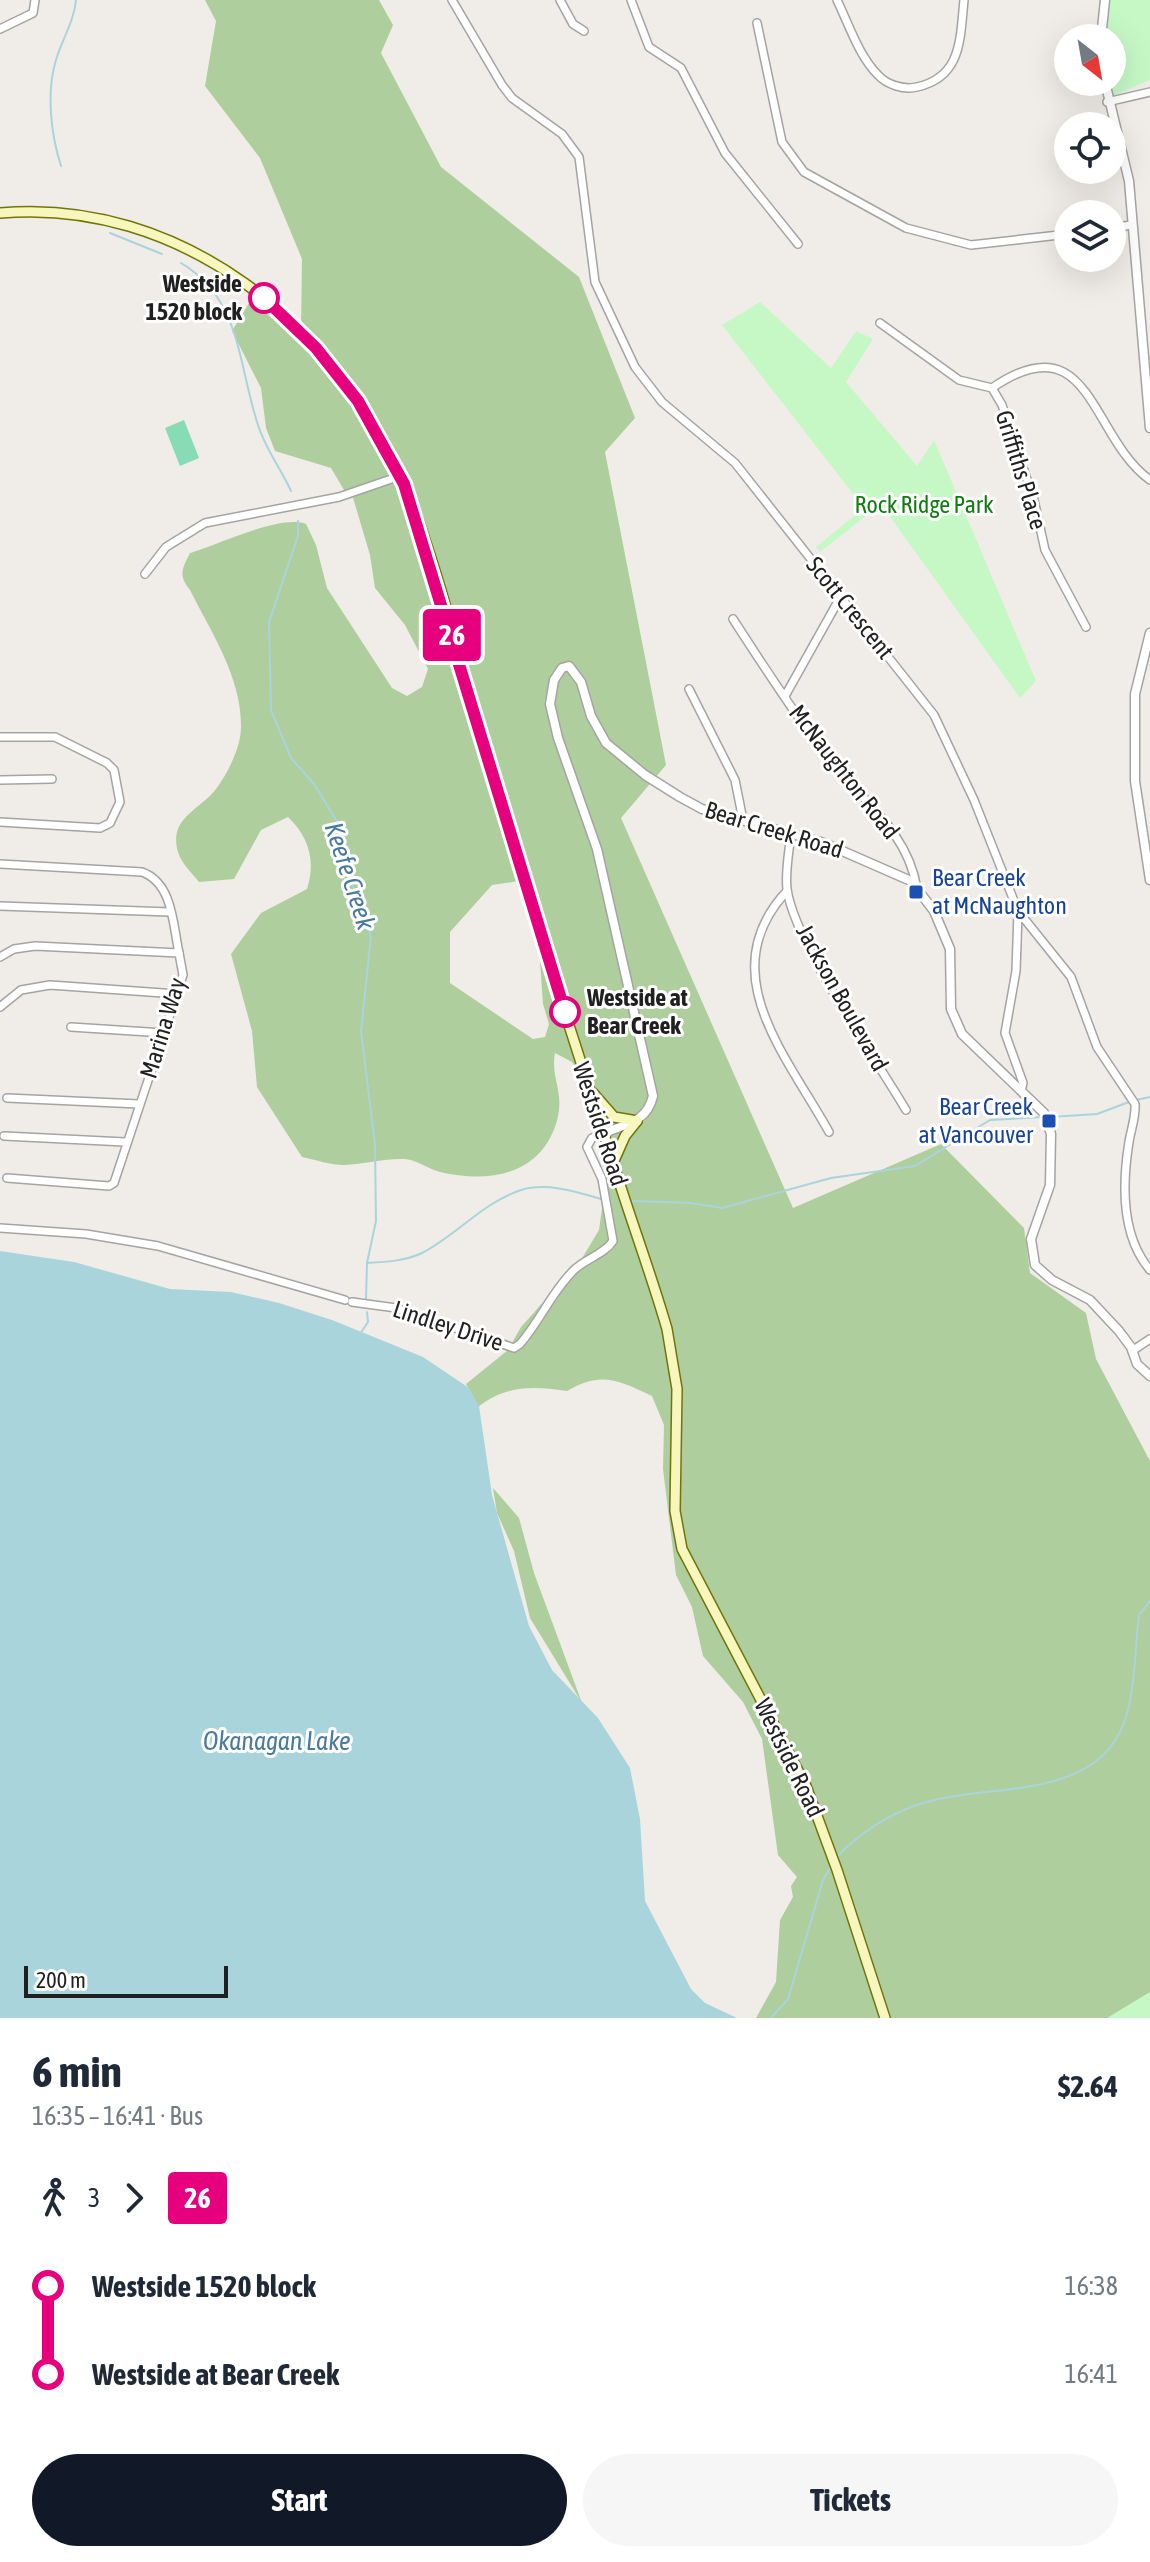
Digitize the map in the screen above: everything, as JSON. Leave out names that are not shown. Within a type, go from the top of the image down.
[{"type":"main road","name":"Westside Road","points":[[0,213],[41,211],[124,222],[174,240],[222,267],[259,294],[316,348],[358,401],[400,476],[417,517],[495,794],[656,1291],[677,1389],[675,1511],[682,1549],[699,1587],[806,1786],[885,2018]]},
{"type":"main road","points":[[588,1087],[614,1117],[637,1121],[625,1136],[613,1163]]},
{"type":"street","points":[[0,29],[33,13],[35,0]]},
{"type":"street","name":"Scott Crescent","points":[[452,0],[512,98],[562,134],[579,157],[595,282],[648,387],[735,463],[916,689],[944,732],[1018,911],[1071,977],[1097,1047],[1135,1104],[1128,1146],[1126,1205],[1130,1241],[1150,1270]]},
{"type":"street","points":[[560,0],[573,24],[584,31]]},
{"type":"street","points":[[631,0],[649,47],[681,68],[725,153],[798,244]]},
{"type":"street","points":[[837,0],[869,65],[881,79],[907,90],[932,84],[952,70],[961,40],[964,0]]},
{"type":"street","points":[[1102,24],[1105,0]]},
{"type":"street","points":[[757,23],[782,142],[804,172],[906,228],[971,245],[1054,236]]},
{"type":"street","points":[[1107,102],[1150,92]]},
{"type":"street","points":[[1106,96],[1129,181],[1150,428]]},
{"type":"street","points":[[1126,226],[1131,225]]},
{"type":"street","name":"Griffiths Place","points":[[880,323],[959,380],[992,388],[1002,405],[1034,500],[1045,550],[1086,627]]},
{"type":"street","points":[[992,388],[1034,367],[1055,366],[1075,379],[1135,469],[1150,480]]},
{"type":"street","points":[[145,574],[166,547],[205,523],[339,497],[400,476]]},
{"type":"street","points":[[785,696],[841,596]]},
{"type":"street","name":"McNaughton Road","points":[[733,619],[826,755],[880,812],[914,865],[917,889]]},
{"type":"street","points":[[1150,633],[1135,694],[1135,766],[1150,880]]},
{"type":"street","name":"Bear Creek Road","points":[[637,1121],[649,1111],[653,1096],[597,849],[550,704],[554,680],[562,668],[574,670],[591,716],[606,743],[620,756],[702,809],[791,834],[868,861],[911,881],[934,911],[950,949],[951,1009],[962,1034],[1044,1113],[1051,1134],[1050,1185],[1031,1239],[1031,1255],[1043,1274],[1090,1300],[1132,1351],[1137,1364],[1150,1376]]},
{"type":"street","points":[[689,689],[735,780],[743,820]]},
{"type":"street","points":[[0,737],[55,737],[107,763],[114,770],[120,802],[110,823],[100,828],[0,822]]},
{"type":"street","points":[[0,780],[52,779]]},
{"type":"street","name":"Jackson Boulevard","points":[[791,834],[787,891],[809,948],[906,1110]]},
{"type":"street","points":[[0,864],[142,872],[153,876],[162,885],[179,953]]},
{"type":"street","points":[[787,891],[768,912],[760,934],[754,971],[756,990],[771,1032],[829,1132]]},
{"type":"street","points":[[0,906],[170,912]]},
{"type":"street","points":[[1018,911],[1016,971],[1005,1033],[1023,1083],[1021,1091]]},
{"type":"street","name":"Marina Way","points":[[0,957],[14,949],[35,946],[179,953],[183,975],[125,1142],[120,1173],[114,1183],[109,1186],[7,1178]]},
{"type":"street","points":[[0,957],[0,968]]},
{"type":"street","points":[[0,1007],[21,990],[41,985],[177,994]]},
{"type":"street","points":[[71,1027],[164,1033]]},
{"type":"street","points":[[7,1098],[139,1104]]},
{"type":"street","points":[[604,1133],[637,1121]]},
{"type":"street","name":"Lindley Drive","points":[[0,1228],[86,1234],[158,1246],[349,1301],[396,1308],[514,1348],[574,1269],[608,1248],[613,1241],[602,1179],[587,1147],[592,1138],[604,1133]]},
{"type":"street","points":[[4,1136],[125,1142]]},
{"type":"street","points":[[1132,1351],[1150,1339]]},
{"type":"green space","points":[[205,0],[379,0],[393,25],[381,53],[441,167],[579,277],[635,418],[605,452],[666,765],[621,818],[793,1208],[941,1144],[1024,1228],[1030,1273],[1086,1313],[1096,1359],[1150,1461],[1150,2018],[756,2018],[776,1982],[780,1920],[793,1897],[791,1886],[797,1877],[778,1855],[762,1739],[743,1702],[703,1656],[692,1607],[676,1575],[663,1469],[664,1425],[652,1396],[619,1382],[600,1380],[567,1391],[531,1388],[510,1391],[478,1407],[466,1384],[508,1350],[521,1327],[581,1260],[599,1230],[611,1144],[606,1114],[572,1062],[555,1053],[559,1113],[548,1141],[537,1155],[510,1172],[458,1175],[405,1159],[344,1165],[302,1157],[257,1087],[252,1031],[231,954],[261,913],[307,889],[311,869],[309,850],[288,817],[261,830],[234,879],[199,882],[179,856],[177,831],[225,775],[236,751],[241,727],[231,673],[184,580],[182,572],[185,563],[190,553],[249,532],[281,523],[306,524],[316,545],[327,588],[392,688],[407,696],[422,687],[428,669],[405,625],[375,588],[370,555],[351,491],[344,490],[331,468],[275,451],[266,428],[261,388],[232,331],[257,290],[301,331],[302,259],[260,158],[205,86],[216,21]],"holes":[[[519,881],[536,904],[543,1004],[549,1024],[545,1037],[533,1039],[450,983],[450,932],[492,885]]]},
{"type":"green space","points":[[1109,0],[1150,0],[1150,80],[1126,90],[1126,24],[1108,24]]},
{"type":"green space","name":"Rock Ridge Park","points":[[760,302],[831,368],[856,331],[873,339],[846,382],[917,466],[934,440],[1036,681],[1020,698],[881,504],[820,552],[816,547],[864,508],[722,325]]},
{"type":"green space","points":[[184,420],[199,458],[180,466],[165,428]]},
{"type":"green space","points":[[493,1488],[519,1518],[534,1573],[582,1703],[530,1618],[514,1551],[497,1513]]},
{"type":"green space","points":[[1150,1992],[1150,2018],[1107,2018]]},
{"type":"water","name":"Okanagan Lake","points":[[0,1251],[74,1262],[170,1289],[231,1292],[279,1303],[332,1320],[423,1357],[469,1388],[479,1406],[492,1495],[529,1626],[552,1670],[598,1718],[630,1768],[640,1819],[645,1901],[691,1989],[705,2003],[737,2018],[0,2018]]},
{"type":"waterway","name":"Keefe Creek","points":[[61,166],[52,127],[51,86],[56,60],[76,0]]},
{"type":"waterway","name":"Keefe Creek","points":[[110,233],[162,254]]},
{"type":"waterway","name":"Keefe Creek","points":[[181,263],[201,278],[216,295],[227,315],[261,434],[291,491]]},
{"type":"waterway","name":"Keefe Creek","points":[[298,521],[298,536],[269,622],[271,710],[291,758],[314,784],[338,823],[347,848],[350,878],[371,936],[361,1031],[375,1145],[376,1221],[367,1263],[366,1299]]},
{"type":"waterway","points":[[1136,1100],[1150,1097]]},
{"type":"waterway","points":[[1050,1117],[1097,1114],[1129,1102]]},
{"type":"waterway","points":[[632,1201],[691,1203],[722,1208],[831,1178],[915,1166],[990,1120],[1044,1117]]},
{"type":"waterway","points":[[367,1263],[388,1262],[422,1253],[494,1203],[521,1190],[551,1187],[601,1199]]},
{"type":"waterway","name":"Keefe Creek","points":[[360,1334],[368,1322],[367,1312]]},
{"type":"waterway","points":[[838,1856],[865,1832],[920,1804],[946,1797],[1036,1785],[1064,1778],[1089,1766],[1109,1749],[1124,1723],[1133,1685],[1139,1615],[1150,1601]]},
{"type":"waterway","points":[[771,2018],[788,1999],[823,1880],[830,1868]]},
{"type":"bus line","name":"26","points":[[264,298],[332,366],[358,401],[404,484],[442,601],[495,794],[565,1012]]},
{"type":"place","name":"Westside 1520 block","points":[[264,298]]},
{"type":"place","name":"Bear Creek at McNaughton","points":[[916,892]]},
{"type":"place","name":"Westside at Bear Creek","points":[[565,1012]]},
{"type":"place","name":"Bear Creek at Vancouver","points":[[1049,1121]]}]
